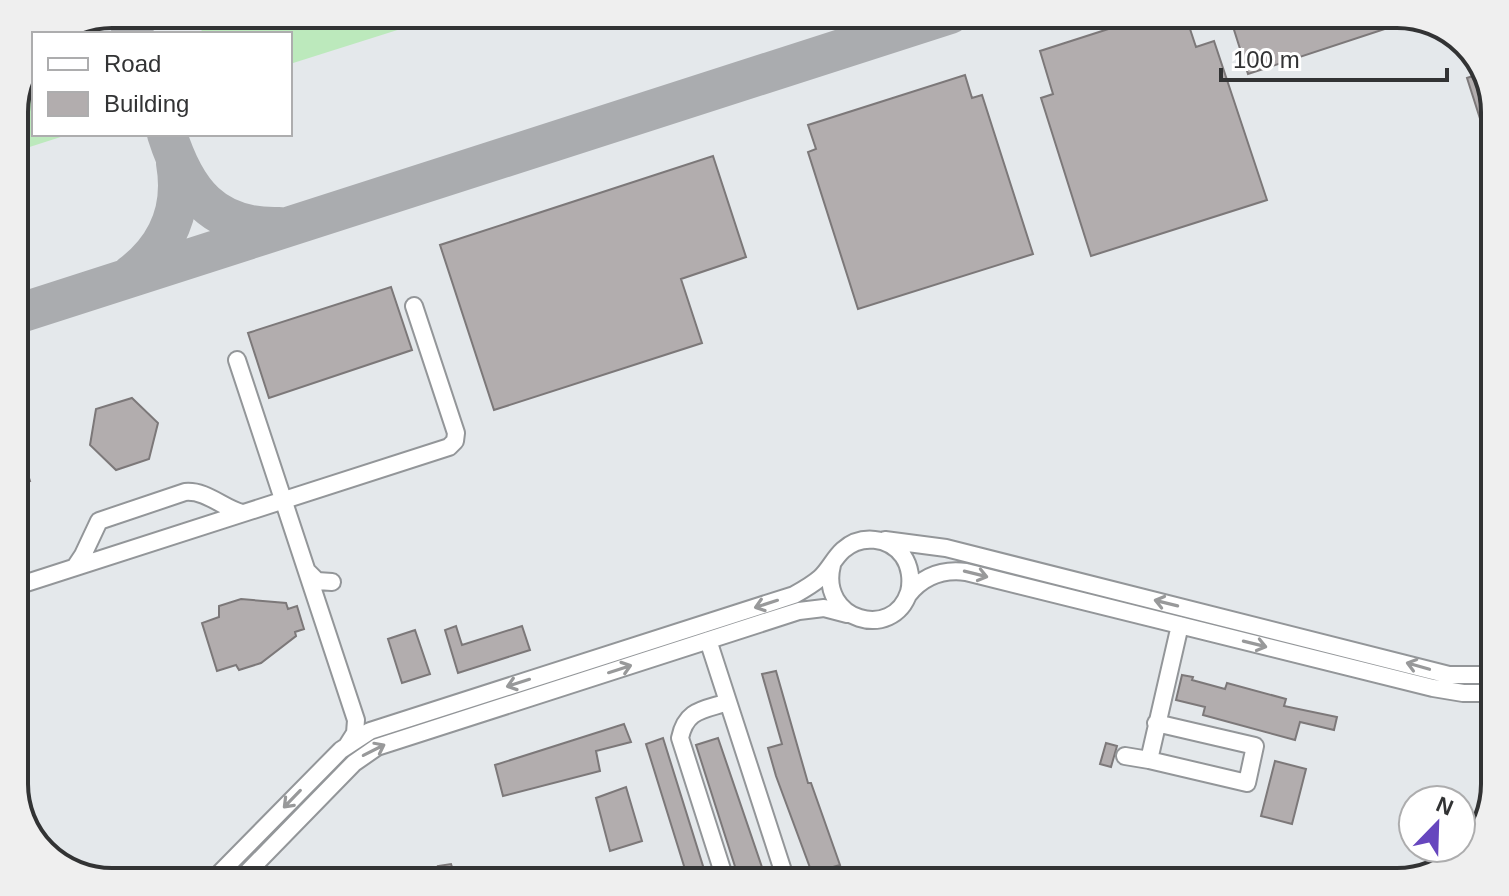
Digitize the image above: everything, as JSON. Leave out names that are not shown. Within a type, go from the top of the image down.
[{"type":"street","points":[[28,582],[453,444],[456,433],[414,306]]},
{"type":"street","points":[[225,868],[346,745],[355,733],[356,720],[237,360]]},
{"type":"street","points":[[75,567],[102,519],[185,492],[199,493],[242,513]]},
{"type":"street","points":[[213,523],[221,512],[217,503]]},
{"type":"street","points":[[874,539],[894,547],[902,555],[910,575],[907,597]]},
{"type":"street","points":[[346,745],[380,728],[794,595],[820,579],[837,556],[853,543],[874,539],[946,548],[1449,675],[1481,677]]},
{"type":"street","points":[[88,544],[91,555],[101,559]]},
{"type":"street","points":[[832,565],[829,584],[832,594],[836,603],[851,615]]},
{"type":"street","points":[[252,868],[361,757],[377,747],[807,609],[833,610],[861,619],[883,618],[893,613],[927,578],[956,570],[1433,688],[1481,693]]},
{"type":"street","points":[[1149,760],[1180,625]]},
{"type":"street","points":[[708,640],[782,868]]},
{"type":"street","points":[[722,868],[680,738],[683,723],[691,714],[728,702]]},
{"type":"street","points":[[356,720],[366,728],[380,728]]},
{"type":"street","points":[[401,721],[405,738]]},
{"type":"street","points":[[1125,756],[1247,783],[1255,746],[1156,723]]},
{"type":"green space","points":[[202,28],[404,28],[292,63],[292,32],[201,32]]},
{"type":"green space","points":[[32,88],[32,136],[64,136],[28,148],[28,107]]},
{"type":"building","points":[[1111,28],[1190,28],[1196,47],[1214,41],[1267,200],[1091,256],[1041,98],[1053,94],[1040,51]]},
{"type":"building","points":[[1233,28],[1388,28],[1248,74]]},
{"type":"building","points":[[965,75],[972,98],[982,95],[1033,254],[858,309],[808,152],[816,149],[808,125]]},
{"type":"building","points":[[1473,76],[1477,85],[1481,122],[1467,78]]},
{"type":"building","points":[[713,156],[746,257],[681,279],[702,343],[494,410],[440,245]]},
{"type":"building","points":[[391,287],[412,350],[269,398],[248,333]]},
{"type":"building","points":[[132,398],[158,423],[149,459],[116,470],[90,445],[96,409]]},
{"type":"building","points":[[241,599],[286,603],[288,609],[297,606],[304,629],[295,632],[296,636],[261,663],[239,670],[236,665],[217,671],[202,623],[219,617],[219,606]]},
{"type":"building","points":[[456,626],[462,645],[522,626],[530,650],[458,673],[445,630]]},
{"type":"building","points":[[415,630],[430,674],[402,683],[388,639]]},
{"type":"building","points":[[776,671],[808,783],[811,783],[840,865],[810,868],[768,748],[782,744],[762,674]]},
{"type":"building","points":[[1182,675],[1225,689],[1227,683],[1286,699],[1284,706],[1337,717],[1334,730],[1300,722],[1295,740],[1203,715],[1205,707],[1176,700]]},
{"type":"building","points":[[624,724],[631,742],[596,751],[600,771],[503,796],[495,765]]},
{"type":"building","points":[[663,738],[704,868],[685,868],[646,744]]},
{"type":"building","points":[[718,738],[762,868],[736,868],[696,745]]},
{"type":"building","points":[[1106,743],[1117,746],[1111,767],[1100,764]]},
{"type":"building","points":[[1275,761],[1306,769],[1292,824],[1261,816]]},
{"type":"building","points":[[626,787],[642,841],[610,851],[596,798]]},
{"type":"building","points":[[451,864],[452,868],[439,868]]},
{"type":"taxiway","points":[[132,28],[133,32]]},
{"type":"taxiway","points":[[28,310],[906,28]]},
{"type":"taxiway","points":[[168,136],[183,173],[205,203],[236,221],[279,227]]},
{"type":"taxiway","points":[[131,275],[155,252],[170,226],[178,196],[176,163]]}]
